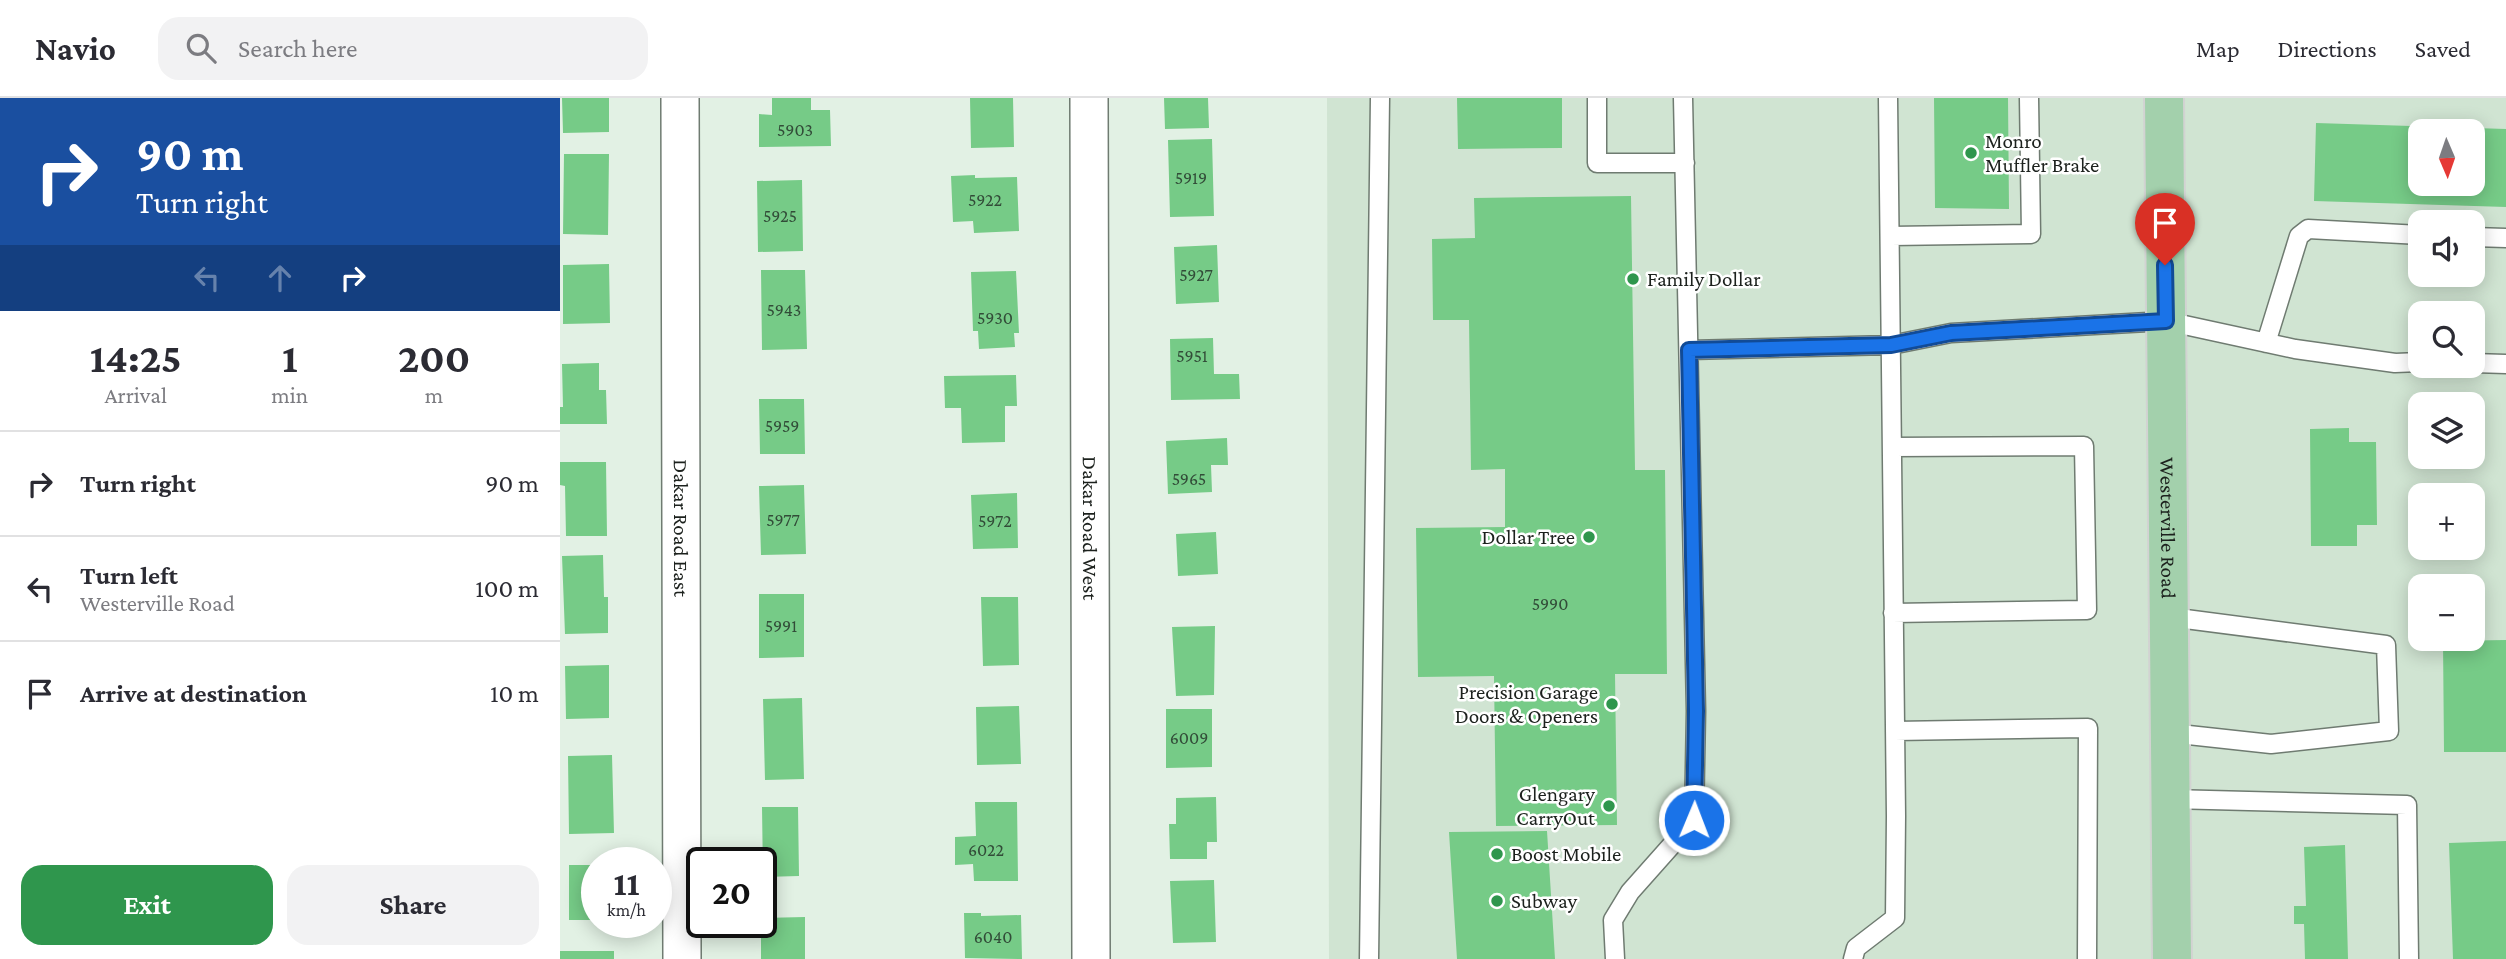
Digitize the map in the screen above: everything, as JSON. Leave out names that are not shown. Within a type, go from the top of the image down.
[{"type":"main road","name":"Westerville Road","points":[[2164,98],[2172,959]]},
{"type":"street","name":"Dakar Road East","points":[[680,98],[682,959]]},
{"type":"street","name":"Dakar Road West","points":[[1090,98],[1091,959]]},
{"type":"lane","points":[[1369,959],[1380,98]]},
{"type":"lane","points":[[1597,98],[1597,163],[1685,163]]},
{"type":"lane","points":[[1615,959],[1614,920],[1630,892],[1694,820],[1696,711],[1684,98]]},
{"type":"lane","points":[[1853,959],[1856,948],[1895,918],[1888,98]]},
{"type":"lane","points":[[1891,236],[2031,234],[2029,98]]},
{"type":"lane","points":[[2266,343],[2302,232],[2308,229],[2408,233]]},
{"type":"lane","points":[[2485,238],[2506,239]]},
{"type":"lane","points":[[1689,350],[1891,345],[1951,333],[2166,321],[2266,343],[2395,363],[2408,362]]},
{"type":"lane","points":[[2485,363],[2506,364]]},
{"type":"lane","points":[[1892,447],[2084,446],[2087,598],[2087,610],[1893,613]]},
{"type":"lane","points":[[2170,617],[2386,645],[2389,731],[2271,744],[2170,733]]},
{"type":"lane","points":[[1895,731],[2088,728],[2087,959]]},
{"type":"lane","points":[[2171,799],[2407,805],[2410,959]]},
{"type":"shaded area","points":[[1327,98],[2506,98],[2506,959],[1329,959]]},
{"type":"building","points":[[562,98],[609,98],[609,132],[563,133]]},
{"type":"building","points":[[772,98],[811,98],[811,110],[830,110],[831,146],[759,147],[759,114],[772,115]]},
{"type":"building","points":[[970,98],[1013,98],[1014,147],[971,148]]},
{"type":"building","points":[[1164,98],[1208,98],[1209,128],[1165,129]]},
{"type":"building","points":[[1457,98],[1562,98],[1562,148],[1458,149]]},
{"type":"building","name":"Monro Muffler Brake","points":[[1934,98],[2008,98],[2009,209],[1935,208]]},
{"type":"building","points":[[2316,123],[2408,126],[2408,196],[2485,196],[2485,128],[2506,129],[2506,207],[2314,201]]},
{"type":"building","points":[[1212,139],[1214,216],[1170,217],[1168,140]]},
{"type":"building","points":[[564,154],[609,154],[608,235],[563,234]]},
{"type":"building","points":[[975,175],[975,178],[1017,177],[1019,231],[974,233],[973,221],[953,222],[951,176]]},
{"type":"building","points":[[802,180],[803,251],[758,252],[757,181]]},
{"type":"building","points":[[1631,196],[1635,470],[1665,470],[1667,674],[1615,674],[1617,825],[1496,826],[1494,676],[1418,677],[1416,528],[1505,527],[1505,469],[1471,470],[1469,320],[1433,320],[1432,239],[1475,238],[1474,198]]},
{"type":"building","points":[[1217,245],[1219,302],[1176,304],[1174,247]]},
{"type":"building","points":[[609,264],[610,323],[563,324],[563,265]]},
{"type":"building","points":[[761,270],[805,270],[807,349],[762,350]]},
{"type":"building","points":[[1016,271],[1019,333],[1014,333],[1015,347],[979,349],[978,331],[973,331],[971,272]]},
{"type":"building","points":[[1213,338],[1214,374],[1239,374],[1240,399],[1171,400],[1170,339]]},
{"type":"building","points":[[599,363],[599,390],[606,390],[607,424],[560,424],[560,407],[563,407],[562,364]]},
{"type":"building","points":[[1016,375],[1017,406],[1005,406],[1005,442],[962,443],[961,408],[945,408],[944,376]]},
{"type":"building","points":[[759,399],[804,399],[805,454],[760,454]]},
{"type":"building","points":[[2349,428],[2349,442],[2376,442],[2377,525],[2357,525],[2357,546],[2311,546],[2310,429]]},
{"type":"building","points":[[1227,438],[1228,465],[1211,465],[1212,492],[1168,494],[1166,441]]},
{"type":"building","points":[[560,462],[606,462],[607,536],[566,536],[565,486],[560,485]]},
{"type":"building","points":[[804,485],[806,554],[761,555],[759,486]]},
{"type":"building","points":[[1017,493],[1018,548],[973,549],[971,495]]},
{"type":"building","points":[[1216,532],[1218,574],[1178,576],[1176,534]]},
{"type":"building","points":[[603,555],[604,597],[608,597],[608,633],[565,634],[562,556]]},
{"type":"building","points":[[759,594],[804,594],[804,657],[759,658]]},
{"type":"building","points":[[981,597],[1018,597],[1019,665],[983,666]]},
{"type":"building","points":[[1215,626],[1214,695],[1176,696],[1172,627]]},
{"type":"building","points":[[2485,640],[2506,640],[2506,752],[2444,752],[2443,651],[2485,651]]},
{"type":"building","points":[[609,665],[609,718],[566,719],[565,666]]},
{"type":"building","points":[[802,698],[804,779],[765,780],[763,699]]},
{"type":"building","points":[[1019,706],[1021,764],[977,765],[976,707]]},
{"type":"building","points":[[1166,709],[1212,709],[1212,767],[1166,768]]},
{"type":"building","points":[[612,755],[614,833],[569,834],[568,756]]},
{"type":"building","points":[[1216,797],[1217,842],[1207,842],[1207,859],[1170,859],[1169,824],[1176,824],[1176,798]]},
{"type":"building","points":[[975,802],[1017,802],[1018,881],[974,881],[973,864],[955,865],[955,837],[976,836]]},
{"type":"building","points":[[762,807],[798,807],[799,876],[777,877],[777,847],[763,847]]},
{"type":"building","points":[[1547,831],[1555,959],[1457,959],[1449,832]]},
{"type":"building","points":[[2506,841],[2506,959],[2453,959],[2449,843]]},
{"type":"building","points":[[2345,845],[2348,959],[2305,959],[2304,924],[2294,924],[2294,906],[2306,906],[2304,847]]},
{"type":"building","points":[[569,865],[581,865],[581,920],[569,920]]},
{"type":"building","points":[[1214,880],[1216,942],[1173,943],[1170,881]]},
{"type":"building","points":[[964,913],[981,913],[981,916],[1021,915],[1022,959],[965,958]]},
{"type":"building","points":[[805,917],[805,959],[761,959],[761,938],[777,938],[777,918]]},
{"type":"building","points":[[560,951],[614,951],[614,959],[560,959]]},
{"type":"place","name":"Monro Muffler Brake","points":[[1971,153]]},
{"type":"place","name":"Family Dollar","points":[[1633,279]]},
{"type":"place","name":"Dollar Tree","points":[[1589,537]]},
{"type":"place","name":"Precision Garage Doors & Openers","points":[[1612,704]]},
{"type":"place","name":"Glengary CarryOut","points":[[1609,806]]},
{"type":"place","name":"Boost Mobile","points":[[1497,854]]},
{"type":"place","name":"Subway","points":[[1497,901]]},
{"type":"route","points":[[1694,820],[1696,711],[1689,350],[1891,345],[1951,333],[2166,321],[2165,265]]}]
